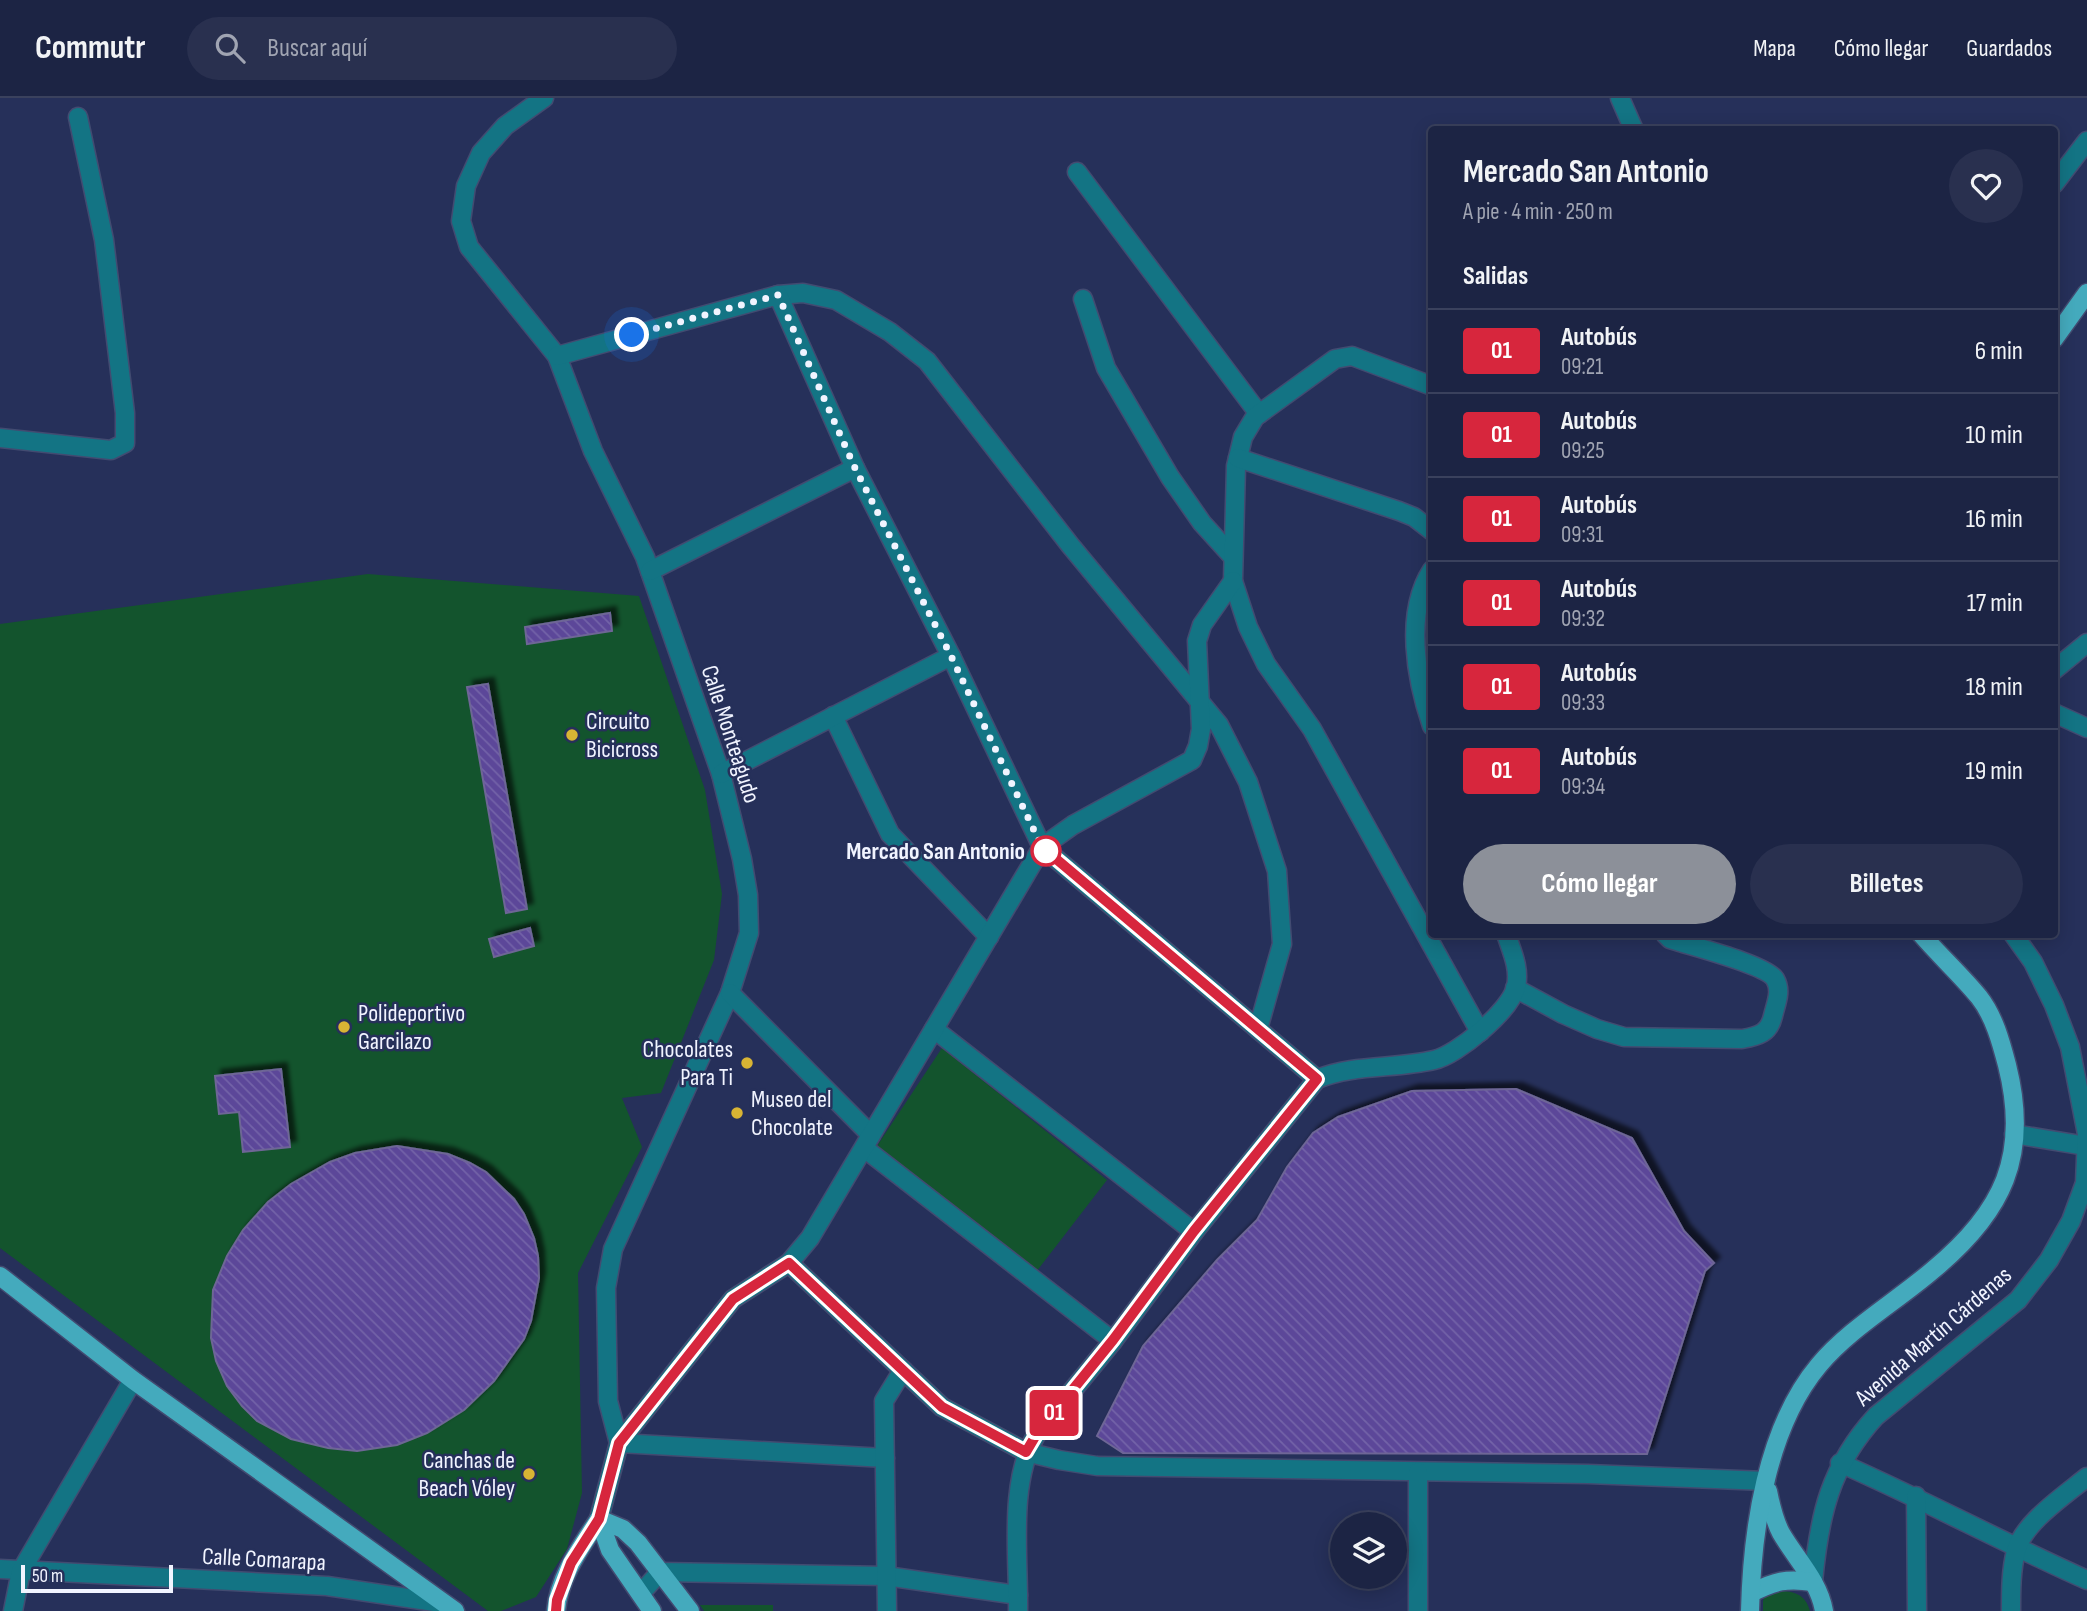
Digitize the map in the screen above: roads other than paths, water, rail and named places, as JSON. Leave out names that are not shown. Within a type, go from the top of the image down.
[{"type":"main road","points":[[2058,333],[2087,293]]},
{"type":"main road","name":"Avenida Martín Cárdenas","points":[[1751,1602],[1755,1549],[1766,1481],[1779,1436],[1794,1402],[1819,1364],[1935,1269],[1975,1231],[1998,1197],[2010,1167],[2015,1096],[1999,1036],[1980,998],[1925,938]]},
{"type":"main road","points":[[0,1276],[133,1381],[448,1607]]},
{"type":"main road","name":"Avenida Martín Cárdenas","points":[[1766,1481],[1773,1517],[1813,1582],[1824,1611]]},
{"type":"main road","points":[[599,1519],[623,1530],[638,1543],[690,1611]]},
{"type":"main road","points":[[599,1519],[610,1550],[652,1611]]},
{"type":"main road","points":[[556,1611],[557,1600],[571,1563],[599,1519]]},
{"type":"main road","points":[[1751,1602],[1773,1582],[1791,1578],[1813,1582]]},
{"type":"street","name":"Calle Monteagudo","points":[[544,98],[505,126],[481,153],[467,186],[461,221],[469,247],[557,356],[593,451],[650,571],[721,774],[748,895],[748,933],[730,993],[613,1249],[606,1288],[608,1401],[619,1443]]},
{"type":"street","points":[[1620,98],[1632,126]]},
{"type":"street","points":[[0,438],[111,450],[125,443],[125,414],[104,240],[78,117]]},
{"type":"street","points":[[2058,179],[2087,141]]},
{"type":"street","points":[[1077,172],[1259,414]]},
{"type":"street","points":[[557,356],[778,295],[803,293],[836,300],[890,332],[927,361],[1051,521],[1219,724],[1248,782],[1277,871],[1282,944],[1258,1029]]},
{"type":"street","points":[[778,295],[855,468],[951,656],[1042,847],[1317,1079]]},
{"type":"street","points":[[1083,299],[1106,368],[1170,477],[1202,523],[1232,556]]},
{"type":"street","points":[[1428,384],[1352,356],[1335,359],[1259,414],[1243,438],[1236,466],[1233,581],[1248,627],[1266,664],[1312,729],[1480,1032]]},
{"type":"street","points":[[1238,458],[1399,511],[1428,528]]},
{"type":"street","points":[[650,571],[855,468]]},
{"type":"street","points":[[1428,576],[1424,582],[1416,618],[1418,670],[1428,710]]},
{"type":"street","points":[[599,1519],[619,1443],[733,1299],[789,1263],[810,1238],[1042,847],[1073,825],[1192,760],[1198,746],[1200,729],[1197,641],[1202,625],[1233,581]]},
{"type":"street","points":[[2058,667],[2087,643]]},
{"type":"street","points":[[721,774],[951,656]]},
{"type":"street","points":[[2058,715],[2087,728]]},
{"type":"street","points":[[833,716],[890,834],[989,937]]},
{"type":"street","points":[[640,1593],[660,1572],[886,1576],[1018,1603],[1018,1492],[1026,1452],[1036,1435],[1113,1340],[1194,1231],[1317,1079],[1336,1071],[1409,1065],[1438,1059],[1480,1032],[1499,1015],[1515,988],[1517,966],[1507,938]]},
{"type":"street","points":[[1515,988],[1563,1014],[1624,1037],[1742,1039],[1760,1036],[1771,1026],[1779,992],[1774,978],[1761,968],[1669,938]]},
{"type":"street","name":"Avenida Martín Cárdenas","points":[[1813,1582],[1817,1538],[1827,1498],[1840,1463],[1857,1437],[1875,1416],[2018,1300],[2049,1261],[2071,1221],[2085,1183],[2087,1134],[2079,1044],[2054,1004],[2033,962],[2016,938]]},
{"type":"street","points":[[730,993],[867,1141],[1113,1340]]},
{"type":"street","points":[[934,1029],[1194,1231]]},
{"type":"street","points":[[2014,1134],[2086,1146]]},
{"type":"street","points":[[789,1263],[942,1407],[1026,1452],[1059,1460],[1097,1466],[1588,1474],[1766,1481]]},
{"type":"street","points":[[887,1611],[884,1401],[902,1370]]},
{"type":"street","points":[[13,1611],[21,1571],[133,1381]]},
{"type":"street","points":[[619,1443],[885,1458]]},
{"type":"street","points":[[1840,1463],[1916,1496],[2016,1548],[2087,1580]]},
{"type":"street","points":[[1418,1472],[1418,1611]]},
{"type":"street","points":[[2011,1611],[2016,1548],[2036,1518],[2087,1477]]},
{"type":"street","points":[[1916,1496],[1917,1611]]},
{"type":"street","name":"Calle Comarapa","points":[[0,1569],[327,1586],[448,1607]]},
{"type":"place","name":"Circuito Bicicross","points":[[572,735]]},
{"type":"place","name":"Mercado San Antonio","points":[[1046,851]]},
{"type":"place","name":"Polideportivo Garcilazo","points":[[344,1027]]},
{"type":"place","name":"Chocolates Para Ti","points":[[747,1063]]},
{"type":"place","name":"Museo del Chocolate","points":[[737,1113]]},
{"type":"place","name":"Canchas de Beach Vóley","points":[[529,1474]]}]
